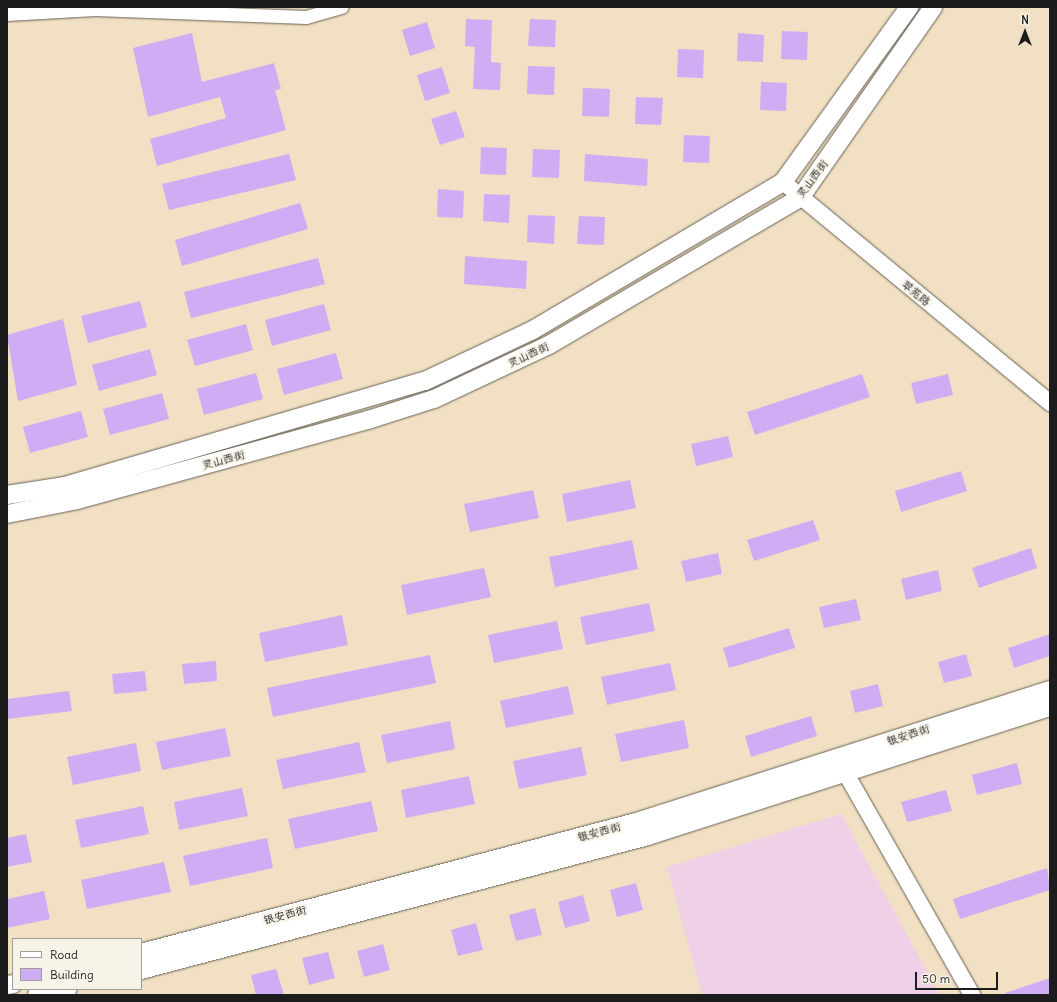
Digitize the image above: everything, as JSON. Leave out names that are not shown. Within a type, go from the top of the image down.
[{"type":"main road","name":"灵山西街","points":[[7,496],[65,486],[426,381],[533,330],[784,182],[909,7]]},
{"type":"main road","name":"灵山西街","points":[[7,514],[77,500],[434,399],[549,345],[800,198],[933,7]]},
{"type":"main road","name":"银安西街","points":[[142,953],[636,822],[1050,690]]},
{"type":"main road","name":"银安西街","points":[[142,970],[648,836],[1050,707]]},
{"type":"main road","points":[[37,995],[62,990]]},
{"type":"street","points":[[7,14],[95,9],[306,17],[342,7]]},
{"type":"street","name":"翠苑路","points":[[784,182],[800,198],[1050,403]]},
{"type":"street","points":[[846,772],[972,995]]},
{"type":"shaded area","points":[[841,814],[940,995],[702,995],[667,867]]},
{"type":"building","points":[[466,19],[492,20],[491,62],[501,63],[500,90],[473,89],[475,47],[465,46]]},
{"type":"building","points":[[530,19],[556,20],[555,47],[528,46]]},
{"type":"building","points":[[427,22],[435,48],[410,56],[402,30]]},
{"type":"building","points":[[782,31],[808,32],[807,60],[781,59]]},
{"type":"building","points":[[192,33],[202,82],[274,63],[281,89],[275,90],[286,130],[157,166],[150,139],[226,118],[220,97],[148,117],[133,48]]},
{"type":"building","points":[[738,33],[764,35],[763,62],[737,61]]},
{"type":"building","points":[[678,49],[704,50],[703,78],[677,77]]},
{"type":"building","points":[[528,66],[555,67],[554,95],[527,94]]},
{"type":"building","points":[[442,67],[450,93],[425,101],[417,75]]},
{"type":"building","points":[[761,82],[787,83],[786,111],[760,110]]},
{"type":"building","points":[[583,88],[610,89],[609,117],[582,116]]},
{"type":"building","points":[[636,97],[663,98],[661,125],[635,124]]},
{"type":"building","points":[[456,111],[465,137],[440,145],[431,119]]},
{"type":"building","points":[[684,135],[710,136],[709,163],[683,162]]},
{"type":"building","points":[[481,147],[507,148],[506,175],[480,174]]},
{"type":"building","points":[[533,149],[560,150],[559,178],[532,177]]},
{"type":"building","points":[[289,154],[296,180],[169,210],[162,184]]},
{"type":"building","points":[[585,154],[648,159],[647,186],[584,181]]},
{"type":"building","points":[[438,189],[464,191],[463,218],[437,217]]},
{"type":"building","points":[[484,194],[510,195],[509,223],[483,221]]},
{"type":"building","points":[[300,203],[308,229],[182,266],[175,240]]},
{"type":"building","points":[[528,215],[555,216],[554,244],[527,242]]},
{"type":"building","points":[[579,216],[605,217],[604,245],[577,244]]},
{"type":"building","points":[[465,256],[527,261],[526,289],[464,284]]},
{"type":"building","points":[[318,258],[325,284],[191,318],[184,292]]},
{"type":"building","points":[[140,301],[147,327],[88,343],[81,316]]},
{"type":"building","points":[[324,304],[331,330],[272,346],[265,320]]},
{"type":"building","points":[[63,319],[77,385],[18,401],[7,335]]},
{"type":"building","points":[[246,324],[253,350],[195,366],[187,340]]},
{"type":"building","points":[[150,349],[157,375],[99,391],[92,365]]},
{"type":"building","points":[[336,353],[343,379],[284,395],[277,369]]},
{"type":"building","points":[[256,373],[263,399],[204,415],[197,389]]},
{"type":"building","points":[[862,374],[870,397],[755,435],[747,412]]},
{"type":"building","points":[[948,374],[953,395],[916,404],[911,383]]},
{"type":"building","points":[[162,393],[169,419],[110,435],[103,409]]},
{"type":"building","points":[[81,411],[88,437],[30,453],[23,427]]},
{"type":"building","points":[[728,436],[733,457],[696,466],[691,444]]},
{"type":"building","points":[[961,471],[967,491],[901,512],[895,491]]},
{"type":"building","points":[[630,480],[636,508],[567,522],[562,494]]},
{"type":"building","points":[[533,490],[539,518],[470,532],[464,504]]},
{"type":"building","points":[[813,520],[820,540],[754,561],[747,540]]},
{"type":"building","points":[[632,540],[638,569],[555,587],[549,557]]},
{"type":"building","points":[[1031,548],[1037,568],[979,588],[972,568]]},
{"type":"building","points":[[718,553],[722,574],[686,582],[681,561]]},
{"type":"building","points":[[484,568],[491,597],[407,615],[401,585]]},
{"type":"building","points":[[938,570],[942,591],[906,600],[901,579]]},
{"type":"building","points":[[856,599],[861,620],[824,628],[819,607]]},
{"type":"building","points":[[649,603],[655,631],[586,645],[580,617]]},
{"type":"building","points":[[342,615],[348,645],[265,662],[259,633]]},
{"type":"building","points":[[557,621],[563,649],[494,663],[488,635]]},
{"type":"building","points":[[789,628],[795,648],[729,668],[723,648]]},
{"type":"building","points":[[1050,634],[1050,656],[1014,668],[1008,648]]},
{"type":"building","points":[[966,654],[972,676],[944,683],[938,662]]},
{"type":"building","points":[[430,655],[436,683],[273,717],[267,688]]},
{"type":"building","points":[[216,661],[217,681],[184,684],[182,664]]},
{"type":"building","points":[[670,663],[676,690],[607,705],[601,677]]},
{"type":"building","points":[[145,671],[147,691],[114,694],[112,674]]},
{"type":"building","points":[[878,684],[883,706],[855,713],[850,691]]},
{"type":"building","points":[[568,686],[574,714],[506,728],[500,701]]},
{"type":"building","points":[[69,691],[72,711],[7,719],[7,699]]},
{"type":"building","points":[[811,716],[817,736],[751,757],[745,736]]},
{"type":"building","points":[[684,720],[689,748],[621,762],[615,734]]},
{"type":"building","points":[[450,721],[455,749],[387,763],[381,735]]},
{"type":"building","points":[[225,728],[231,756],[162,770],[156,742]]},
{"type":"building","points":[[359,742],[366,772],[283,789],[276,760]]},
{"type":"building","points":[[136,743],[141,771],[73,785],[67,757]]},
{"type":"building","points":[[581,747],[587,775],[519,789],[513,761]]},
{"type":"building","points":[[1017,763],[1022,784],[977,795],[972,775]]},
{"type":"building","points":[[469,776],[475,804],[406,818],[401,790]]},
{"type":"building","points":[[242,788],[248,816],[179,830],[174,802]]},
{"type":"building","points":[[946,790],[952,811],[907,822],[901,802]]},
{"type":"building","points":[[371,801],[378,831],[295,849],[288,819]]},
{"type":"building","points":[[143,806],[149,834],[81,848],[75,820]]},
{"type":"building","points":[[26,834],[32,862],[7,867],[7,838]]},
{"type":"building","points":[[267,838],[273,868],[190,886],[183,856]]},
{"type":"building","points":[[164,862],[171,892],[87,909],[81,880]]},
{"type":"building","points":[[1047,868],[1050,890],[960,919],[953,899]]},
{"type":"building","points":[[636,883],[643,910],[617,917],[610,890]]},
{"type":"building","points":[[44,891],[50,919],[7,928],[7,899]]},
{"type":"building","points":[[583,895],[590,921],[565,928],[558,902]]},
{"type":"building","points":[[535,908],[542,935],[516,941],[509,915]]},
{"type":"building","points":[[476,923],[483,950],[458,956],[451,930]]},
{"type":"building","points":[[383,944],[390,970],[364,977],[357,951]]},
{"type":"building","points":[[328,952],[335,978],[309,985],[302,958]]},
{"type":"building","points":[[276,969],[284,995],[256,995],[251,975]]},
{"type":"building","points":[[1050,978],[1050,995],[1005,995],[1005,993]]}]
